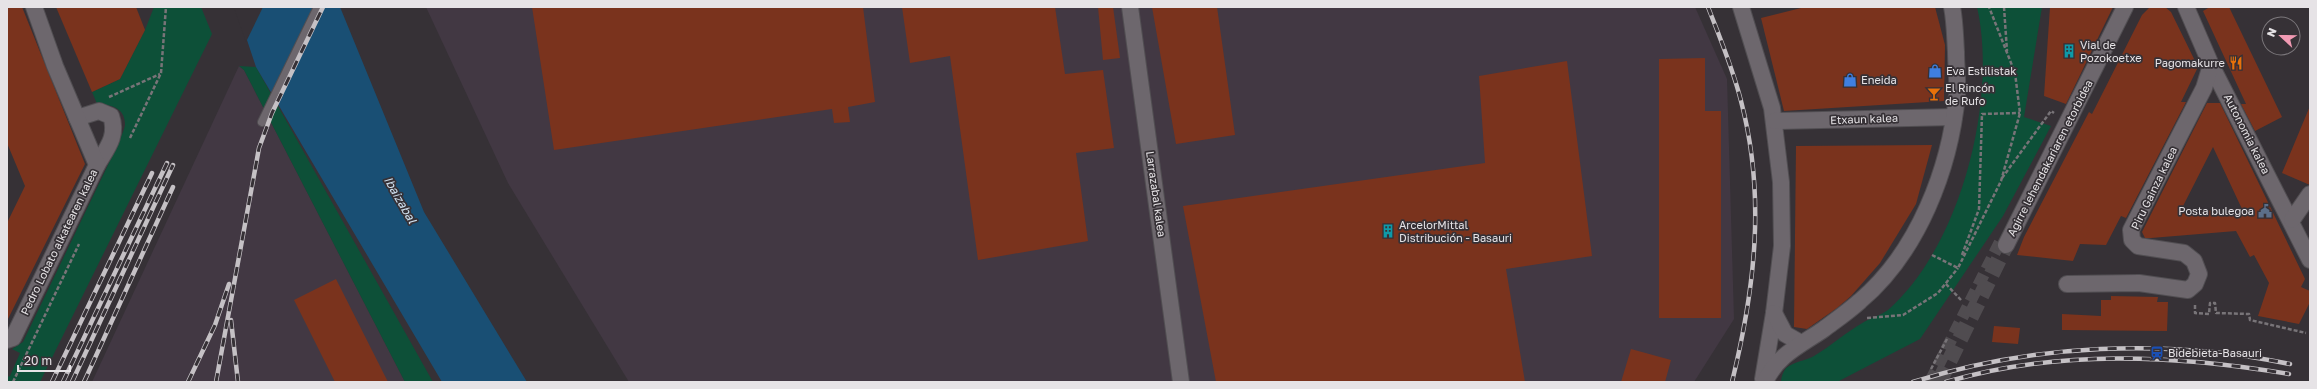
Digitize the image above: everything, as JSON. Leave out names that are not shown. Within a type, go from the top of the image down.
[{"type":"street","name":"Pedro Lobato alkatearen kalea","points":[[7,340],[13,338],[97,165],[34,7]]},
{"type":"street","name":"Larrazabal kalea","points":[[1130,7],[1181,382]]},
{"type":"street","points":[[1741,7],[1772,108],[1780,182],[1782,246],[1774,313],[1763,382]]},
{"type":"street","points":[[1763,382],[1785,353],[1825,328],[1860,301],[1880,283],[1896,262],[1926,209],[1940,174],[1954,117],[1957,93],[1952,7]]},
{"type":"street","name":"Agirre lehendakariaren etorbidea","points":[[2006,245],[2125,7]]},
{"type":"street","name":"Autonomia kalea","points":[[2186,7],[2211,64],[2292,220],[2310,260]]},
{"type":"street","name":"Piru Gainza kalea","points":[[2067,284],[2139,283],[2188,290],[2195,284],[2199,274],[2190,257],[2184,253],[2138,246],[2132,240],[2131,230],[2204,88],[2211,64]]},
{"type":"street","points":[[77,118],[99,111],[111,116],[115,127],[110,142],[97,165]]},
{"type":"street","name":"Etxaun kalea","points":[[1774,121],[1954,117]]},
{"type":"street","points":[[2292,220],[2310,194]]},
{"type":"street","points":[[1774,313],[1785,334],[1801,343]]},
{"type":"lane","points":[[262,122],[318,7]]},
{"type":"path","points":[[1867,318],[1903,315],[1938,293],[1958,268],[2001,180],[2020,113],[2015,73],[1989,7]]},
{"type":"path","points":[[2004,7],[2007,54]]},
{"type":"path","points":[[104,99],[161,73]]},
{"type":"path","points":[[1958,268],[1979,209],[1982,114],[2020,113]]},
{"type":"path","points":[[1932,255],[1958,268]]},
{"type":"path","points":[[1946,284],[1961,300]]},
{"type":"path","points":[[2195,306],[2194,313],[2209,314],[2210,303],[2215,303],[2216,313],[2248,314],[2250,320],[2306,333]]},
{"type":"path","points":[[1931,369],[1947,339]]},
{"type":"shaded area","points":[[426,7],[1695,7],[1727,79],[1734,319],[1694,382],[629,382],[508,183]]},
{"type":"shaded area","points":[[239,66],[244,70],[405,382],[92,382]]},
{"type":"green space","points":[[154,7],[201,7],[212,34],[40,382],[7,382],[7,377],[10,376],[20,353],[12,349],[23,342],[119,142],[124,128],[124,119],[120,110],[107,105],[98,106],[92,92],[120,79],[145,30]]},
{"type":"green space","points":[[1977,7],[2042,7],[2024,117],[2051,126],[2003,216],[1920,339],[1837,382],[1781,382],[1786,368],[1796,362],[1814,356],[1857,326],[1888,310],[1914,282],[1936,249],[1954,210],[1968,169],[1977,126],[1982,84],[1982,44]]},
{"type":"green space","points":[[239,66],[256,67],[433,382],[405,382],[244,70]]},
{"type":"water","name":"Ibaizabal","points":[[236,7],[340,7],[424,212],[527,382],[442,382],[256,67]]},
{"type":"pier","points":[[263,7],[246,42],[234,8]]},
{"type":"building","points":[[7,7],[22,7],[85,164],[7,321],[7,223],[25,186],[7,143]]},
{"type":"building","points":[[56,7],[136,7],[145,30],[120,79],[92,92]]},
{"type":"building","points":[[532,7],[863,7],[875,102],[848,107],[850,122],[834,123],[832,109],[554,150]]},
{"type":"building","points":[[902,7],[1055,7],[1065,74],[1103,70],[1114,148],[1076,153],[1088,241],[978,260],[950,56],[910,63]]},
{"type":"building","points":[[1098,7],[1113,7],[1120,58],[1103,60]]},
{"type":"building","points":[[1152,7],[1217,7],[1235,135],[1176,144]]},
{"type":"building","points":[[1805,7],[1935,7],[1945,45],[1944,101],[1784,111],[1761,18]]},
{"type":"building","name":"Vial de Pozokoetxe","points":[[2050,7],[2113,7],[2066,104],[2044,96]]},
{"type":"building","points":[[2150,7],[2165,7],[2171,12],[2198,67],[2181,102],[2186,102],[2126,218],[2121,216],[2106,245],[2080,244],[2073,261],[2017,255],[2024,237],[2089,112],[2092,114],[2142,15]]},
{"type":"building","points":[[2210,7],[2229,7],[2282,117],[2255,131],[2241,104],[2246,104],[2203,11]]},
{"type":"building","points":[[1705,58],[1705,111],[1721,111],[1721,318],[1659,318],[1659,59]]},
{"type":"building","name":"ArcelorMittal Distribución - Basauri","points":[[1567,61],[1592,256],[1506,269],[1525,382],[1216,382],[1183,206],[1485,163],[1479,76]]},
{"type":"building","points":[[2207,103],[2220,103],[2305,279],[2301,287],[2310,291],[2310,302],[2299,324],[2258,316],[2269,283],[2254,255],[2250,257],[2236,231],[2151,238],[2145,238],[2142,232]],"holes":[[[2213,147],[2242,209],[2180,212]]]},
{"type":"building","points":[[2310,106],[2310,185],[2282,173]]},
{"type":"building","points":[[1932,145],[1916,204],[1880,263],[1851,296],[1837,308],[1807,329],[1794,327],[1796,146]]},
{"type":"building","points":[[336,279],[388,382],[335,382],[294,300]]},
{"type":"building","points":[[2111,296],[2158,297],[2157,302],[2168,302],[2167,331],[2062,330],[2062,314],[2101,316],[2101,300],[2111,300]]},
{"type":"building","points":[[1994,326],[2020,328],[2018,344],[1992,342]]},
{"type":"building","points":[[1631,349],[1671,360],[1665,382],[1621,382]]},
{"type":"tunnel","points":[[1930,382],[2000,242]]},
{"type":"tunnel","points":[[1939,382],[2006,245]]},
{"type":"railway","points":[[216,382],[259,148],[272,113],[323,7]]},
{"type":"railway","points":[[1708,7],[1738,89],[1749,136],[1753,172],[1755,207],[1752,277],[1747,312],[1732,382]]},
{"type":"railway","points":[[63,382],[167,163]]},
{"type":"railway","points":[[72,382],[173,165]]},
{"type":"railway","points":[[52,382],[152,173]]},
{"type":"railway","points":[[84,382],[173,187]]},
{"type":"railway","points":[[188,382],[215,325],[229,284]]},
{"type":"railway","points":[[231,320],[238,382]]},
{"type":"railway","points":[[1913,382],[1959,369],[2006,360],[2053,353],[2100,349],[2148,348],[2196,350],[2290,364]]},
{"type":"railway","points":[[1946,382],[1988,371],[2031,364],[2117,358],[2160,359],[2289,374]]},
{"type":"place","name":"Vial de Pozokoetxe","points":[[2069,51]]},
{"type":"place","name":"Pagomakurre","points":[[2236,63]]},
{"type":"place","name":"Eva Estilistak","points":[[1935,71]]},
{"type":"place","name":"Eneida","points":[[1850,80]]},
{"type":"place","name":"El Rincón de Rufo","points":[[1934,94]]},
{"type":"place","name":"Posta bulegoa","points":[[2265,211]]},
{"type":"place","name":"ArcelorMittal Distribución - Basauri","points":[[1388,231]]},
{"type":"place","name":"Bidebieta-Basauri","points":[[2157,353]]}]
